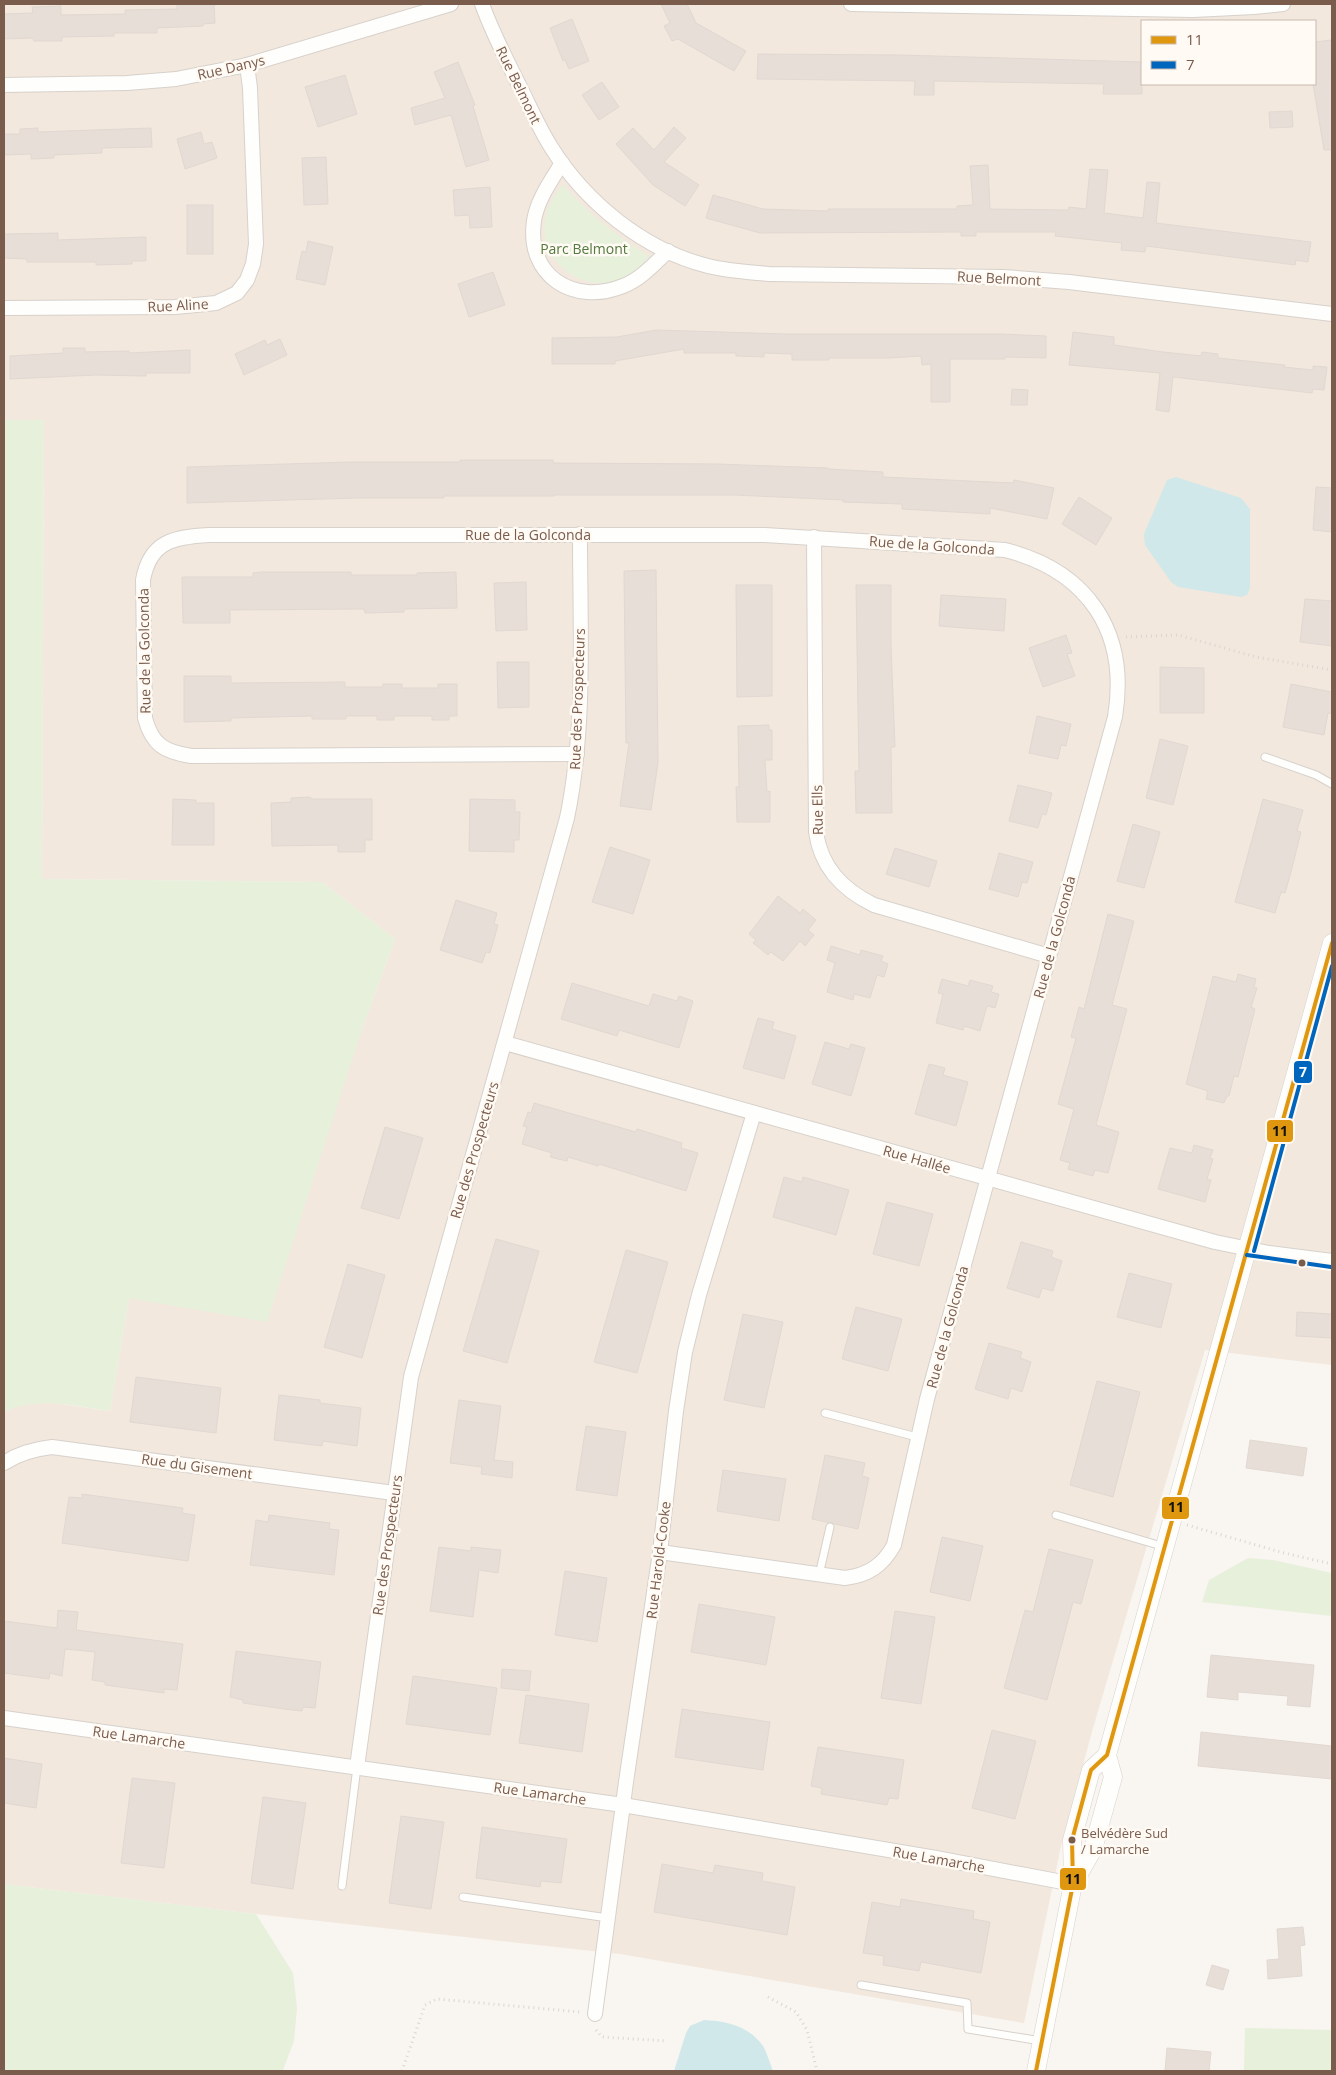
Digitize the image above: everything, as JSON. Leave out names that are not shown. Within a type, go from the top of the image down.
[{"type":"street","name":"Rue Danys","points":[[4,85],[127,83],[176,79],[246,65],[450,4]]},
{"type":"street","name":"Rue Belmont","points":[[482,4],[495,36],[536,121],[562,163],[583,189],[626,226],[668,251],[708,266],[760,274],[1013,278],[1069,282],[1332,314]]},
{"type":"street","points":[[851,4],[1193,10],[1283,4]]},
{"type":"street","name":"Rue Aline","points":[[4,308],[175,307],[216,303],[238,293],[247,280],[253,264],[256,244],[250,88],[246,65]]},
{"type":"street","points":[[562,163],[538,205],[534,221],[533,241],[538,261],[551,277],[568,288],[588,293],[608,291],[624,286],[644,274],[668,251]]},
{"type":"street","name":"Rue des Prospecteurs","points":[[357,1768],[408,1394],[416,1356],[567,818],[577,754],[580,534]]},
{"type":"street","name":"Rue de la Golconda","points":[[577,754],[191,756],[165,749],[155,741],[148,731],[145,718],[143,580],[145,566],[152,554],[162,544],[190,536],[765,535],[1005,550],[1025,555],[1044,563],[1077,586],[1102,619],[1116,657],[1119,677],[1115,717],[917,1437],[894,1545],[880,1565],[858,1576],[845,1578],[660,1552]]},
{"type":"street","name":"Rue Ells","points":[[814,537],[816,832],[818,847],[824,860],[833,875],[845,888],[859,898],[874,905],[1049,956]]},
{"type":"street","points":[[1036,2071],[1073,1884],[1072,1840],[1091,1770],[1107,1755],[1332,943]]},
{"type":"street","name":"Rue Hallée","points":[[505,1042],[1215,1242],[1332,1262]]},
{"type":"street","name":"Rue Harold-Cooke","points":[[595,2014],[660,1552],[676,1411],[685,1352],[699,1295],[754,1113]]},
{"type":"street","name":"Rue du Gisement","points":[[4,1463],[16,1455],[34,1449],[52,1447],[394,1493]]},
{"type":"street","name":"Rue Lamarche","points":[[4,1718],[623,1805],[926,1856],[1073,1884]]},
{"type":"lane","points":[[1265,757],[1316,775],[1332,784]]},
{"type":"lane","points":[[825,1413],[917,1437]]},
{"type":"lane","points":[[1056,1515],[1165,1547]]},
{"type":"lane","points":[[820,1575],[830,1527]]},
{"type":"lane","points":[[342,1886],[357,1768]]},
{"type":"lane","points":[[463,1897],[608,1918]]},
{"type":"lane","points":[[861,1985],[967,2003],[968,2029],[1041,2041]]},
{"type":"path","points":[[1110,638],[1178,635],[1256,657],[1332,670]]},
{"type":"path","points":[[1172,1520],[1284,1554],[1332,1564]]},
{"type":"path","points":[[768,1997],[796,2012],[807,2030],[818,2071]]},
{"type":"path","points":[[402,2071],[424,2005],[437,1999],[595,2014],[595,2028],[602,2037],[667,2040]]},
{"type":"shaded area","points":[[4,4],[1332,4],[1332,1365],[1205,1350],[1093,1728],[1061,1846],[1024,2023],[620,1954],[4,1884],[4,1412],[17,1406],[47,1402],[110,1411],[129,1298],[362,1029],[395,939],[322,882],[42,879],[44,420],[4,420]]},
{"type":"green space","name":"Parc Belmont","points":[[563,185],[603,224],[649,256],[628,275],[605,283],[584,280],[565,270],[551,254],[545,233],[548,209]]},
{"type":"green space","points":[[4,420],[44,420],[42,879],[322,882],[395,939],[362,1029],[267,1322],[129,1298],[110,1411],[43,1403],[17,1407],[4,1412]]},
{"type":"green space","points":[[1248,1558],[1273,1560],[1332,1573],[1332,1616],[1202,1602],[1209,1580]]},
{"type":"green space","points":[[4,1884],[256,1914],[293,1973],[297,2008],[294,2041],[283,2070],[4,2071]]},
{"type":"green space","points":[[1245,2028],[1332,2030],[1331,2071],[1244,2071]]},
{"type":"water","points":[[1176,477],[1241,498],[1250,509],[1250,588],[1247,595],[1241,597],[1178,587],[1171,582],[1145,545],[1144,534],[1167,480]]},
{"type":"water","points":[[704,2020],[729,2023],[751,2034],[763,2046],[773,2071],[674,2071],[690,2026]]},
{"type":"building","points":[[177,4],[214,4],[215,23],[203,24],[203,26],[157,28],[157,33],[114,33],[114,36],[62,37],[62,41],[34,41],[33,38],[4,39],[4,14],[33,13],[32,7],[61,6],[61,15],[125,14],[125,10],[177,9]]},
{"type":"building","points":[[661,4],[687,4],[696,23],[746,51],[734,71],[678,39],[672,41],[664,26],[670,23]]},
{"type":"building","points":[[572,19],[589,61],[569,69],[565,60],[563,61],[550,28]]},
{"type":"building","points":[[1331,40],[1332,150],[1324,150],[1313,85],[1316,85],[1316,42]]},
{"type":"building","points":[[758,54],[901,55],[1141,62],[1142,94],[1103,94],[1104,84],[934,81],[934,95],[914,95],[915,81],[757,79]]},
{"type":"building","points":[[458,62],[475,105],[473,106],[489,160],[466,167],[451,115],[415,125],[411,108],[445,98],[434,72]]},
{"type":"building","points":[[345,75],[357,114],[318,127],[305,87]]},
{"type":"building","points":[[602,82],[619,107],[599,120],[582,95]]},
{"type":"building","points":[[1292,111],[1293,127],[1270,128],[1269,112]]},
{"type":"building","points":[[674,127],[686,138],[664,162],[699,185],[685,206],[653,185],[616,144],[633,128],[654,150]]},
{"type":"building","points":[[38,128],[38,132],[151,128],[152,147],[102,148],[102,153],[54,155],[54,158],[31,159],[31,154],[4,155],[4,134],[20,134],[20,129]]},
{"type":"building","points":[[201,132],[204,144],[212,142],[217,158],[185,169],[177,139]]},
{"type":"building","points":[[326,157],[328,204],[304,205],[302,158]]},
{"type":"building","points":[[988,165],[990,209],[1068,210],[1069,207],[1086,209],[1090,169],[1108,170],[1104,213],[1143,218],[1147,182],[1160,183],[1156,223],[1311,242],[1308,262],[1296,260],[1295,265],[1146,246],[1145,252],[1121,250],[1122,243],[1055,236],[1056,232],[976,232],[976,236],[961,236],[961,232],[760,233],[706,218],[713,195],[763,209],[828,211],[828,209],[957,209],[957,206],[973,205],[970,166]]},
{"type":"building","points":[[490,187],[492,227],[470,228],[469,215],[455,216],[453,190]]},
{"type":"building","points":[[187,205],[213,205],[213,254],[187,254]]},
{"type":"building","points":[[58,233],[58,240],[146,237],[146,261],[132,261],[132,264],[96,265],[96,262],[27,262],[27,259],[4,258],[4,234]]},
{"type":"building","points":[[308,241],[333,247],[325,285],[296,279],[302,251],[306,252]]},
{"type":"building","points":[[493,272],[505,305],[469,317],[458,284]]},
{"type":"building","points":[[656,330],[786,334],[1002,334],[1046,336],[1046,358],[950,359],[950,402],[931,402],[931,364],[922,365],[921,356],[792,360],[792,354],[764,353],[764,357],[736,356],[736,353],[684,353],[684,349],[615,361],[615,364],[552,364],[552,338],[617,337]]},
{"type":"building","points":[[1073,332],[1114,337],[1114,345],[1163,352],[1201,356],[1202,352],[1218,354],[1218,358],[1313,370],[1313,366],[1327,367],[1324,390],[1313,389],[1312,393],[1173,377],[1169,412],[1156,410],[1160,373],[1069,365]]},
{"type":"building","points":[[280,339],[287,355],[244,375],[235,354],[265,340],[267,345]]},
{"type":"building","points":[[63,348],[85,348],[85,352],[129,351],[129,353],[190,350],[190,373],[146,373],[146,376],[96,375],[10,379],[10,356],[63,353]]},
{"type":"building","points":[[1012,389],[1028,390],[1027,405],[1011,405]]},
{"type":"building","points":[[460,460],[553,460],[553,463],[717,464],[828,468],[883,472],[883,477],[1013,483],[1014,480],[1054,488],[1047,519],[990,508],[990,514],[902,509],[902,504],[734,495],[444,496],[444,498],[358,498],[187,503],[187,467],[351,462],[460,462]]},
{"type":"building","points":[[1316,487],[1332,488],[1332,532],[1313,530]]},
{"type":"building","points":[[1079,497],[1112,518],[1096,545],[1062,524]]},
{"type":"building","points":[[656,570],[658,763],[651,810],[620,806],[629,743],[626,743],[624,571]]},
{"type":"building","points":[[351,572],[351,575],[417,575],[417,573],[456,572],[457,608],[404,609],[404,612],[365,613],[364,609],[230,610],[230,623],[183,623],[182,577],[253,577],[253,573]]},
{"type":"building","points":[[526,582],[527,630],[496,631],[494,583]]},
{"type":"building","points":[[736,585],[772,585],[772,696],[737,697]]},
{"type":"building","points":[[856,585],[891,585],[891,646],[895,747],[891,747],[892,813],[856,813],[855,771],[859,771]]},
{"type":"building","points":[[941,595],[1006,599],[1004,631],[939,626]]},
{"type":"building","points":[[1305,599],[1332,601],[1332,646],[1300,642]]},
{"type":"building","points":[[1066,635],[1072,653],[1067,654],[1075,676],[1043,687],[1029,648]]},
{"type":"building","points":[[497,662],[529,662],[529,707],[498,708]]},
{"type":"building","points":[[1160,667],[1204,668],[1204,713],[1160,713]]},
{"type":"building","points":[[184,676],[231,676],[231,683],[345,682],[345,687],[383,687],[383,684],[402,684],[402,688],[438,688],[438,684],[457,684],[457,716],[449,716],[449,720],[432,720],[432,716],[394,716],[394,720],[377,720],[377,716],[346,716],[346,719],[312,719],[312,716],[231,718],[231,721],[184,722]]},
{"type":"building","points":[[1291,684],[1332,692],[1332,714],[1328,713],[1324,735],[1283,727]]},
{"type":"building","points":[[1037,716],[1071,724],[1066,746],[1061,745],[1058,759],[1029,753]]},
{"type":"building","points":[[769,725],[769,730],[772,730],[772,760],[765,760],[767,792],[770,791],[770,822],[737,822],[736,787],[739,787],[738,726]]},
{"type":"building","points":[[1160,739],[1188,746],[1173,805],[1146,798]]},
{"type":"building","points":[[1018,785],[1052,793],[1046,815],[1042,814],[1038,828],[1009,821]]},
{"type":"building","points":[[309,797],[313,799],[372,799],[372,840],[365,840],[365,852],[338,852],[338,845],[272,846],[271,803],[291,802],[291,798]]},
{"type":"building","points":[[173,799],[196,800],[196,803],[214,803],[214,845],[172,845]]},
{"type":"building","points":[[470,799],[515,800],[515,812],[520,812],[519,840],[514,840],[514,852],[469,851]]},
{"type":"building","points":[[1263,799],[1303,810],[1297,831],[1301,832],[1291,872],[1285,893],[1281,892],[1275,913],[1235,902]]},
{"type":"building","points":[[1133,824],[1160,832],[1144,888],[1117,881]]},
{"type":"building","points":[[610,847],[650,860],[633,914],[592,902]]},
{"type":"building","points":[[895,848],[937,861],[929,887],[886,874]]},
{"type":"building","points":[[999,853],[1033,862],[1027,883],[1022,882],[1018,897],[989,889]]},
{"type":"building","points":[[778,896],[800,913],[803,909],[816,920],[808,930],[814,935],[805,946],[800,941],[783,961],[771,952],[768,955],[753,943],[756,940],[749,934]]},
{"type":"building","points":[[456,900],[497,913],[494,924],[498,925],[490,953],[486,952],[482,963],[440,950]]},
{"type":"building","points":[[1108,914],[1134,921],[1112,1005],[1127,1009],[1096,1125],[1119,1132],[1108,1173],[1095,1170],[1093,1176],[1068,1169],[1070,1163],[1060,1160],[1074,1109],[1058,1104],[1076,1038],[1071,1037],[1079,1007],[1084,1009]]},
{"type":"building","points":[[831,946],[860,955],[861,950],[883,956],[881,961],[888,964],[884,977],[877,975],[870,998],[854,994],[853,1000],[827,992],[835,963],[827,960]]},
{"type":"building","points":[[1238,974],[1256,979],[1254,987],[1257,988],[1251,1007],[1255,1009],[1238,1077],[1234,1076],[1229,1096],[1227,1096],[1224,1103],[1206,1099],[1208,1091],[1186,1084],[1213,976],[1236,982]]},
{"type":"building","points":[[942,979],[968,986],[970,980],[993,986],[991,992],[999,994],[995,1008],[987,1006],[980,1031],[964,1026],[963,1030],[936,1023],[943,994],[938,993]]},
{"type":"building","points":[[572,983],[649,1006],[653,994],[677,1001],[679,996],[693,1001],[679,1048],[619,1030],[617,1036],[561,1019]]},
{"type":"building","points":[[758,1018],[774,1022],[772,1029],[796,1036],[784,1079],[743,1068]]},
{"type":"building","points":[[825,1042],[849,1049],[851,1044],[865,1048],[851,1096],[812,1084]]},
{"type":"building","points":[[929,1064],[945,1068],[943,1075],[968,1082],[956,1126],[915,1114]]},
{"type":"building","points":[[534,1103],[636,1132],[637,1129],[682,1143],[681,1148],[698,1153],[686,1191],[599,1164],[598,1166],[568,1157],[567,1161],[550,1157],[552,1153],[522,1144],[527,1127],[523,1126],[528,1112],[531,1113]]},
{"type":"building","points":[[385,1127],[423,1138],[399,1219],[361,1208]]},
{"type":"building","points":[[1194,1145],[1213,1150],[1210,1158],[1213,1159],[1207,1179],[1211,1180],[1205,1202],[1158,1189],[1170,1148],[1192,1153]]},
{"type":"building","points":[[784,1177],[802,1182],[803,1177],[849,1190],[836,1235],[773,1217]]},
{"type":"building","points":[[887,1202],[933,1214],[919,1266],[873,1254]]},
{"type":"building","points":[[496,1239],[539,1251],[507,1363],[463,1351]]},
{"type":"building","points":[[1021,1242],[1053,1251],[1051,1257],[1062,1261],[1053,1291],[1042,1288],[1039,1298],[1007,1288]]},
{"type":"building","points":[[626,1250],[668,1262],[637,1373],[594,1362]]},
{"type":"building","points":[[348,1264],[385,1275],[362,1358],[324,1347]]},
{"type":"building","points":[[1129,1273],[1172,1284],[1161,1328],[1117,1317]]},
{"type":"building","points":[[856,1307],[902,1319],[888,1371],[842,1359]]},
{"type":"building","points":[[1297,1312],[1332,1314],[1332,1338],[1296,1336]]},
{"type":"building","points":[[743,1314],[783,1322],[764,1408],[724,1400]]},
{"type":"building","points":[[989,1343],[1022,1352],[1020,1358],[1031,1362],[1022,1392],[1011,1388],[1008,1399],[975,1389]]},
{"type":"building","points":[[136,1377],[221,1388],[216,1433],[130,1422]]},
{"type":"building","points":[[1097,1381],[1140,1392],[1113,1497],[1070,1485]]},
{"type":"building","points":[[279,1395],[361,1408],[357,1446],[323,1441],[322,1446],[274,1440]]},
{"type":"building","points":[[459,1400],[501,1406],[494,1460],[513,1462],[512,1478],[481,1474],[482,1467],[450,1463]]},
{"type":"building","points":[[586,1426],[626,1432],[617,1496],[576,1490]]},
{"type":"building","points":[[1250,1440],[1307,1448],[1303,1476],[1246,1468]]},
{"type":"building","points":[[825,1455],[865,1463],[862,1476],[869,1478],[858,1529],[812,1519]]},
{"type":"building","points":[[723,1470],[786,1479],[779,1521],[717,1511]]},
{"type":"building","points":[[82,1494],[183,1508],[182,1513],[195,1515],[188,1561],[62,1543],[69,1497],[82,1498]]},
{"type":"building","points":[[269,1515],[330,1523],[329,1529],[339,1530],[334,1575],[250,1565],[256,1520],[268,1522]]},
{"type":"building","points":[[942,1537],[983,1546],[970,1601],[930,1592]]},
{"type":"building","points":[[439,1547],[471,1551],[471,1547],[501,1550],[498,1573],[479,1570],[473,1617],[430,1611]]},
{"type":"building","points":[[1049,1549],[1093,1560],[1081,1604],[1073,1602],[1047,1700],[1004,1688],[1025,1610],[1033,1612]]},
{"type":"building","points":[[565,1571],[607,1578],[597,1642],[555,1635]]},
{"type":"building","points":[[699,1604],[775,1617],[766,1665],[691,1652]]},
{"type":"building","points":[[58,1610],[78,1612],[76,1630],[183,1644],[177,1690],[164,1689],[164,1693],[105,1685],[105,1682],[92,1680],[95,1652],[65,1649],[62,1676],[50,1673],[49,1679],[4,1673],[4,1621],[57,1628]]},
{"type":"building","points":[[895,1611],[935,1617],[921,1704],[881,1698]]},
{"type":"building","points":[[236,1651],[321,1662],[315,1708],[303,1707],[302,1711],[284,1709],[243,1703],[243,1700],[230,1697]]},
{"type":"building","points":[[1211,1655],[1314,1665],[1310,1707],[1287,1705],[1288,1696],[1238,1692],[1238,1700],[1207,1697]]},
{"type":"building","points":[[502,1669],[531,1671],[529,1691],[501,1688]]},
{"type":"building","points":[[413,1676],[497,1688],[490,1735],[406,1724]]},
{"type":"building","points":[[526,1695],[589,1704],[582,1752],[519,1743]]},
{"type":"building","points":[[682,1709],[770,1722],[763,1770],[675,1757]]},
{"type":"building","points":[[992,1730],[1036,1741],[1015,1819],[972,1808]]},
{"type":"building","points":[[1201,1732],[1332,1746],[1332,1779],[1198,1766]]},
{"type":"building","points":[[818,1747],[904,1760],[898,1799],[889,1798],[887,1805],[821,1794],[822,1788],[811,1786]]},
{"type":"building","points":[[4,1758],[42,1764],[36,1808],[4,1803]]},
{"type":"building","points":[[132,1778],[175,1783],[164,1868],[121,1863]]},
{"type":"building","points":[[263,1797],[306,1803],[293,1889],[251,1883]]},
{"type":"building","points":[[401,1816],[444,1822],[431,1909],[389,1903]]},
{"type":"building","points":[[482,1827],[567,1839],[561,1883],[541,1881],[540,1887],[476,1878]]},
{"type":"building","points":[[662,1864],[713,1873],[715,1865],[763,1873],[762,1881],[795,1887],[787,1935],[654,1912]]},
{"type":"building","points":[[901,1899],[974,1911],[973,1919],[990,1922],[981,1973],[921,1962],[919,1971],[883,1965],[884,1956],[863,1953],[872,1902],[900,1907]]},
{"type":"building","points":[[1303,1927],[1305,1945],[1300,1946],[1302,1976],[1268,1979],[1267,1960],[1279,1959],[1277,1929]]},
{"type":"building","points":[[1212,1965],[1229,1970],[1223,1990],[1206,1985]]},
{"type":"building","points":[[1167,2048],[1211,2052],[1209,2071],[1165,2071]]},
{"type":"transit line","name":"11","points":[[1036,2071],[1073,1884],[1072,1840],[1091,1770],[1107,1755],[1332,943]]},
{"type":"transit line","name":"7","points":[[1254,1251],[1332,966]]},
{"type":"transit line","name":"7","points":[[1247,1255],[1331,1267]]},
{"type":"place","name":"Belvédère Sud / Lamarche","points":[[1072,1840]]}]
